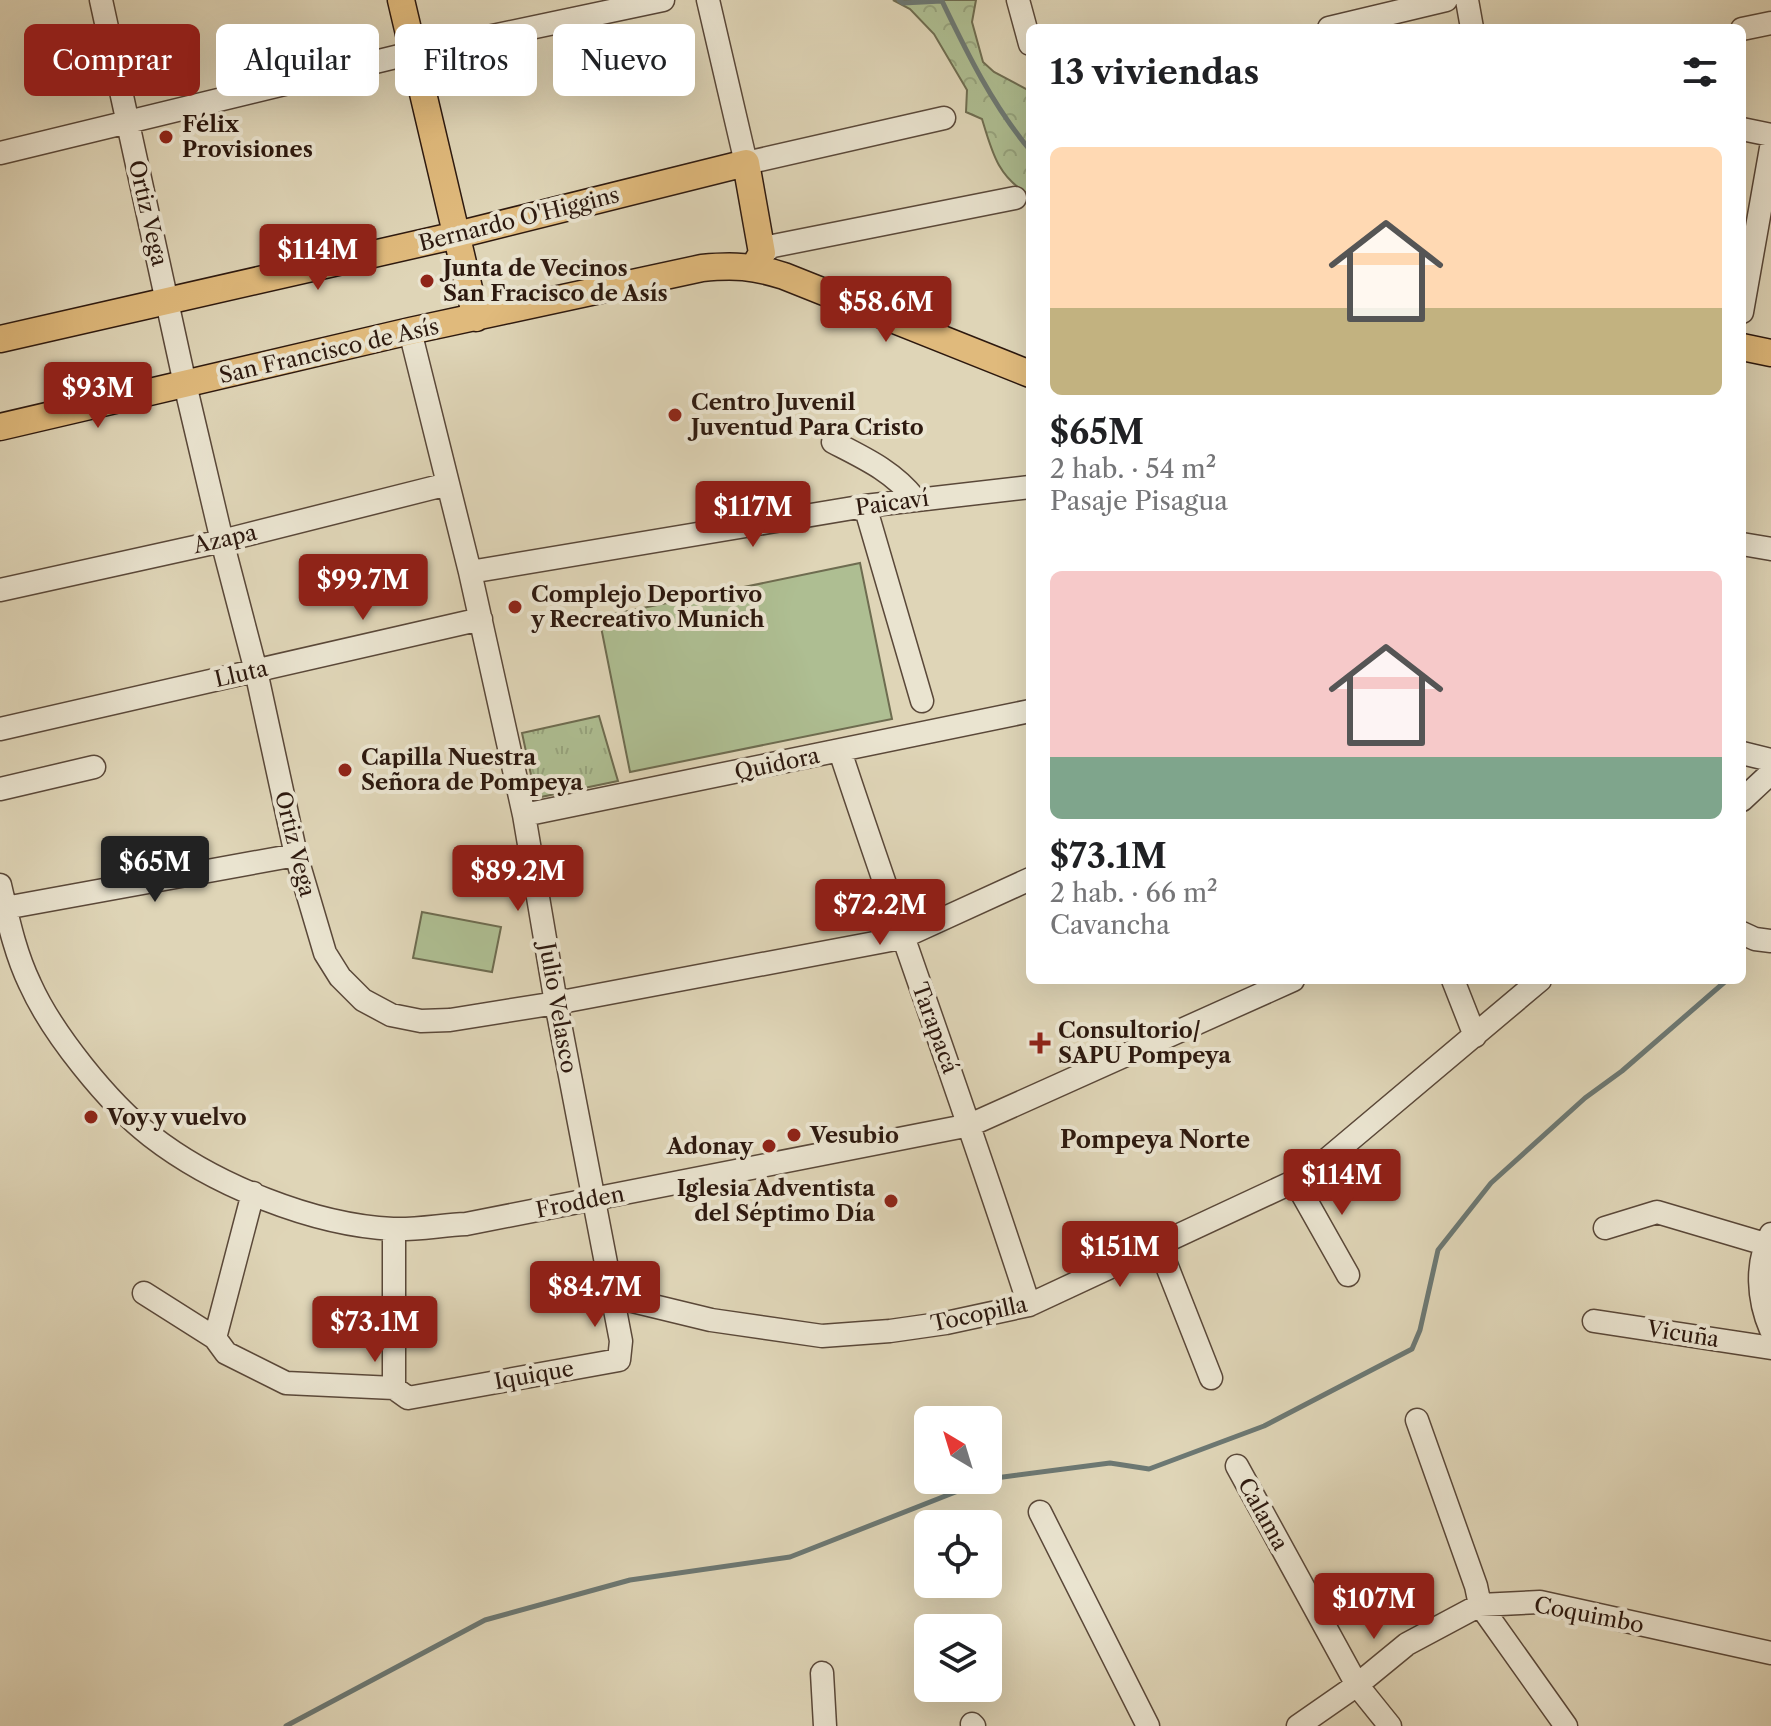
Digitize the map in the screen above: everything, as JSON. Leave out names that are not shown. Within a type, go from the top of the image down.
[{"type":"main road","points":[[401,0],[406,24]]},
{"type":"main road","points":[[423,96],[476,318]]},
{"type":"main road","points":[[746,163],[758,260],[826,292],[1026,372]]},
{"type":"main road","name":"Bernardo O'Higgins","points":[[0,339],[457,235],[746,163]]},
{"type":"main road","name":"San Francisco de Asís","points":[[0,427],[410,331],[702,268],[758,260]]},
{"type":"main road","points":[[1746,348],[1771,353]]},
{"type":"street","name":"Ortiz Vega","points":[[101,0],[185,384],[256,671],[296,855],[325,953],[340,977],[363,1000],[391,1015],[421,1021],[450,1020],[556,1003],[901,938],[1026,881]]},
{"type":"street","points":[[537,27],[663,0]]},
{"type":"street","points":[[708,0],[746,163]]},
{"type":"street","points":[[1018,0],[1026,29]]},
{"type":"street","points":[[1346,24],[1446,0]]},
{"type":"street","points":[[1467,0],[1471,24]]},
{"type":"street","points":[[1746,28],[1771,23]]},
{"type":"street","points":[[0,153],[395,57]]},
{"type":"street","name":"Bernardo O'Higgins","points":[[746,163],[944,118]]},
{"type":"street","points":[[1746,130],[1771,135]]},
{"type":"street","points":[[1746,289],[1771,148]]},
{"type":"street","name":"San Francisco de Asís","points":[[758,260],[773,246],[1015,198]]},
{"type":"street","name":"Julio Velasco","points":[[410,331],[470,572],[524,815],[556,1003],[621,1341],[619,1360]]},
{"type":"street","points":[[833,442],[885,468],[915,499]]},
{"type":"street","name":"Azapa","points":[[0,590],[222,541],[448,484]]},
{"type":"street","name":"Paicaví","points":[[470,572],[865,506],[1026,487]]},
{"type":"street","points":[[865,506],[922,701]]},
{"type":"street","points":[[1746,545],[1771,549]]},
{"type":"street","name":"Lluta","points":[[0,729],[481,619]]},
{"type":"street","name":"Quidora","points":[[524,815],[1026,712]]},
{"type":"street","name":"Tarapacá","points":[[840,751],[901,938],[970,1125],[1029,1305]]},
{"type":"street","points":[[1746,754],[1771,760]]},
{"type":"street","points":[[0,789],[94,767]]},
{"type":"street","points":[[1746,779],[1771,770]]},
{"type":"street","points":[[1746,796],[1771,770]]},
{"type":"street","points":[[5,908],[296,855]]},
{"type":"street","name":"Frodden","points":[[0,885],[18,957],[50,1021],[100,1086],[150,1135],[222,1180],[253,1193],[292,1208],[346,1222],[394,1229],[466,1224],[970,1125],[1284,984]]},
{"type":"street","points":[[1746,935],[1771,941]]},
{"type":"street","points":[[1455,984],[1475,1036]]},
{"type":"street","name":"Tocopilla","points":[[612,1296],[711,1320],[822,1336],[946,1323],[1029,1305],[1295,1181],[1325,1161],[1535,984]]},
{"type":"street","points":[[1295,1181],[1348,1275]]},
{"type":"street","points":[[215,1338],[253,1193]]},
{"type":"street","points":[[1605,1228],[1657,1212],[1768,1239],[1760,1265],[1760,1288],[1771,1330]]},
{"type":"street","points":[[394,1229],[394,1388]]},
{"type":"street","points":[[1159,1246],[1211,1378]]},
{"type":"street","name":"Iquique","points":[[144,1293],[215,1338],[226,1353],[286,1383],[394,1388],[408,1398],[619,1360]]},
{"type":"street","name":"Vicuña","points":[[1594,1321],[1771,1348]]},
{"type":"street","points":[[1417,1420],[1480,1605],[1566,1726]]},
{"type":"street","name":"Calama","points":[[1237,1466],[1357,1685],[1390,1726]]},
{"type":"street","points":[[1040,1512],[1148,1726]]},
{"type":"street","name":"Coquimbo","points":[[1298,1726],[1357,1685],[1407,1644],[1480,1605],[1540,1602],[1771,1653]]},
{"type":"street","points":[[822,1673],[825,1726]]},
{"type":"green space","points":[[893,0],[976,0],[972,22],[983,62],[994,72],[1026,89],[1026,192],[1003,172],[982,119],[966,112],[967,90],[934,34],[910,9]]},
{"type":"green space","points":[[860,563],[892,719],[630,772],[599,617]]},
{"type":"green space","points":[[599,716],[618,781],[536,798],[522,733]]},
{"type":"green space","points":[[422,912],[501,927],[492,972],[413,958]]},
{"type":"waterway","points":[[899,0],[903,3],[942,1],[992,97],[1026,145]]},
{"type":"waterway","points":[[1002,1477],[1110,1463],[1149,1469],[1264,1426],[1412,1349],[1420,1330],[1438,1250],[1491,1183],[1585,1098],[1622,1071],[1722,984]]},
{"type":"waterway","points":[[286,1726],[485,1620],[630,1580],[790,1557],[950,1494]]},
{"type":"place","name":"Félix Provisiones","points":[[166,137]]},
{"type":"place","name":"Junta de Vecinos San Fracisco de Asís","points":[[427,281]]},
{"type":"place","name":"Centro Juvenil Juventud Para Cristo","points":[[675,415]]},
{"type":"place","name":"Complejo Deportivo y Recreativo Munich","points":[[515,607]]},
{"type":"place","name":"Capilla Nuestra Señora de Pompeya","points":[[345,770]]},
{"type":"place","name":"Consultorio/ SAPU Pompeya","points":[[1040,1043]]},
{"type":"place","name":"Voy y vuelvo","points":[[91,1117]]},
{"type":"place","name":"Vesubio","points":[[794,1135]]},
{"type":"place","name":"Adonay","points":[[769,1146]]},
{"type":"place","name":"Iglesia Adventista del Séptimo Día","points":[[891,1201]]},
{"type":"district","name":"Pompeya Norte","points":[[1155,1139]]}]
